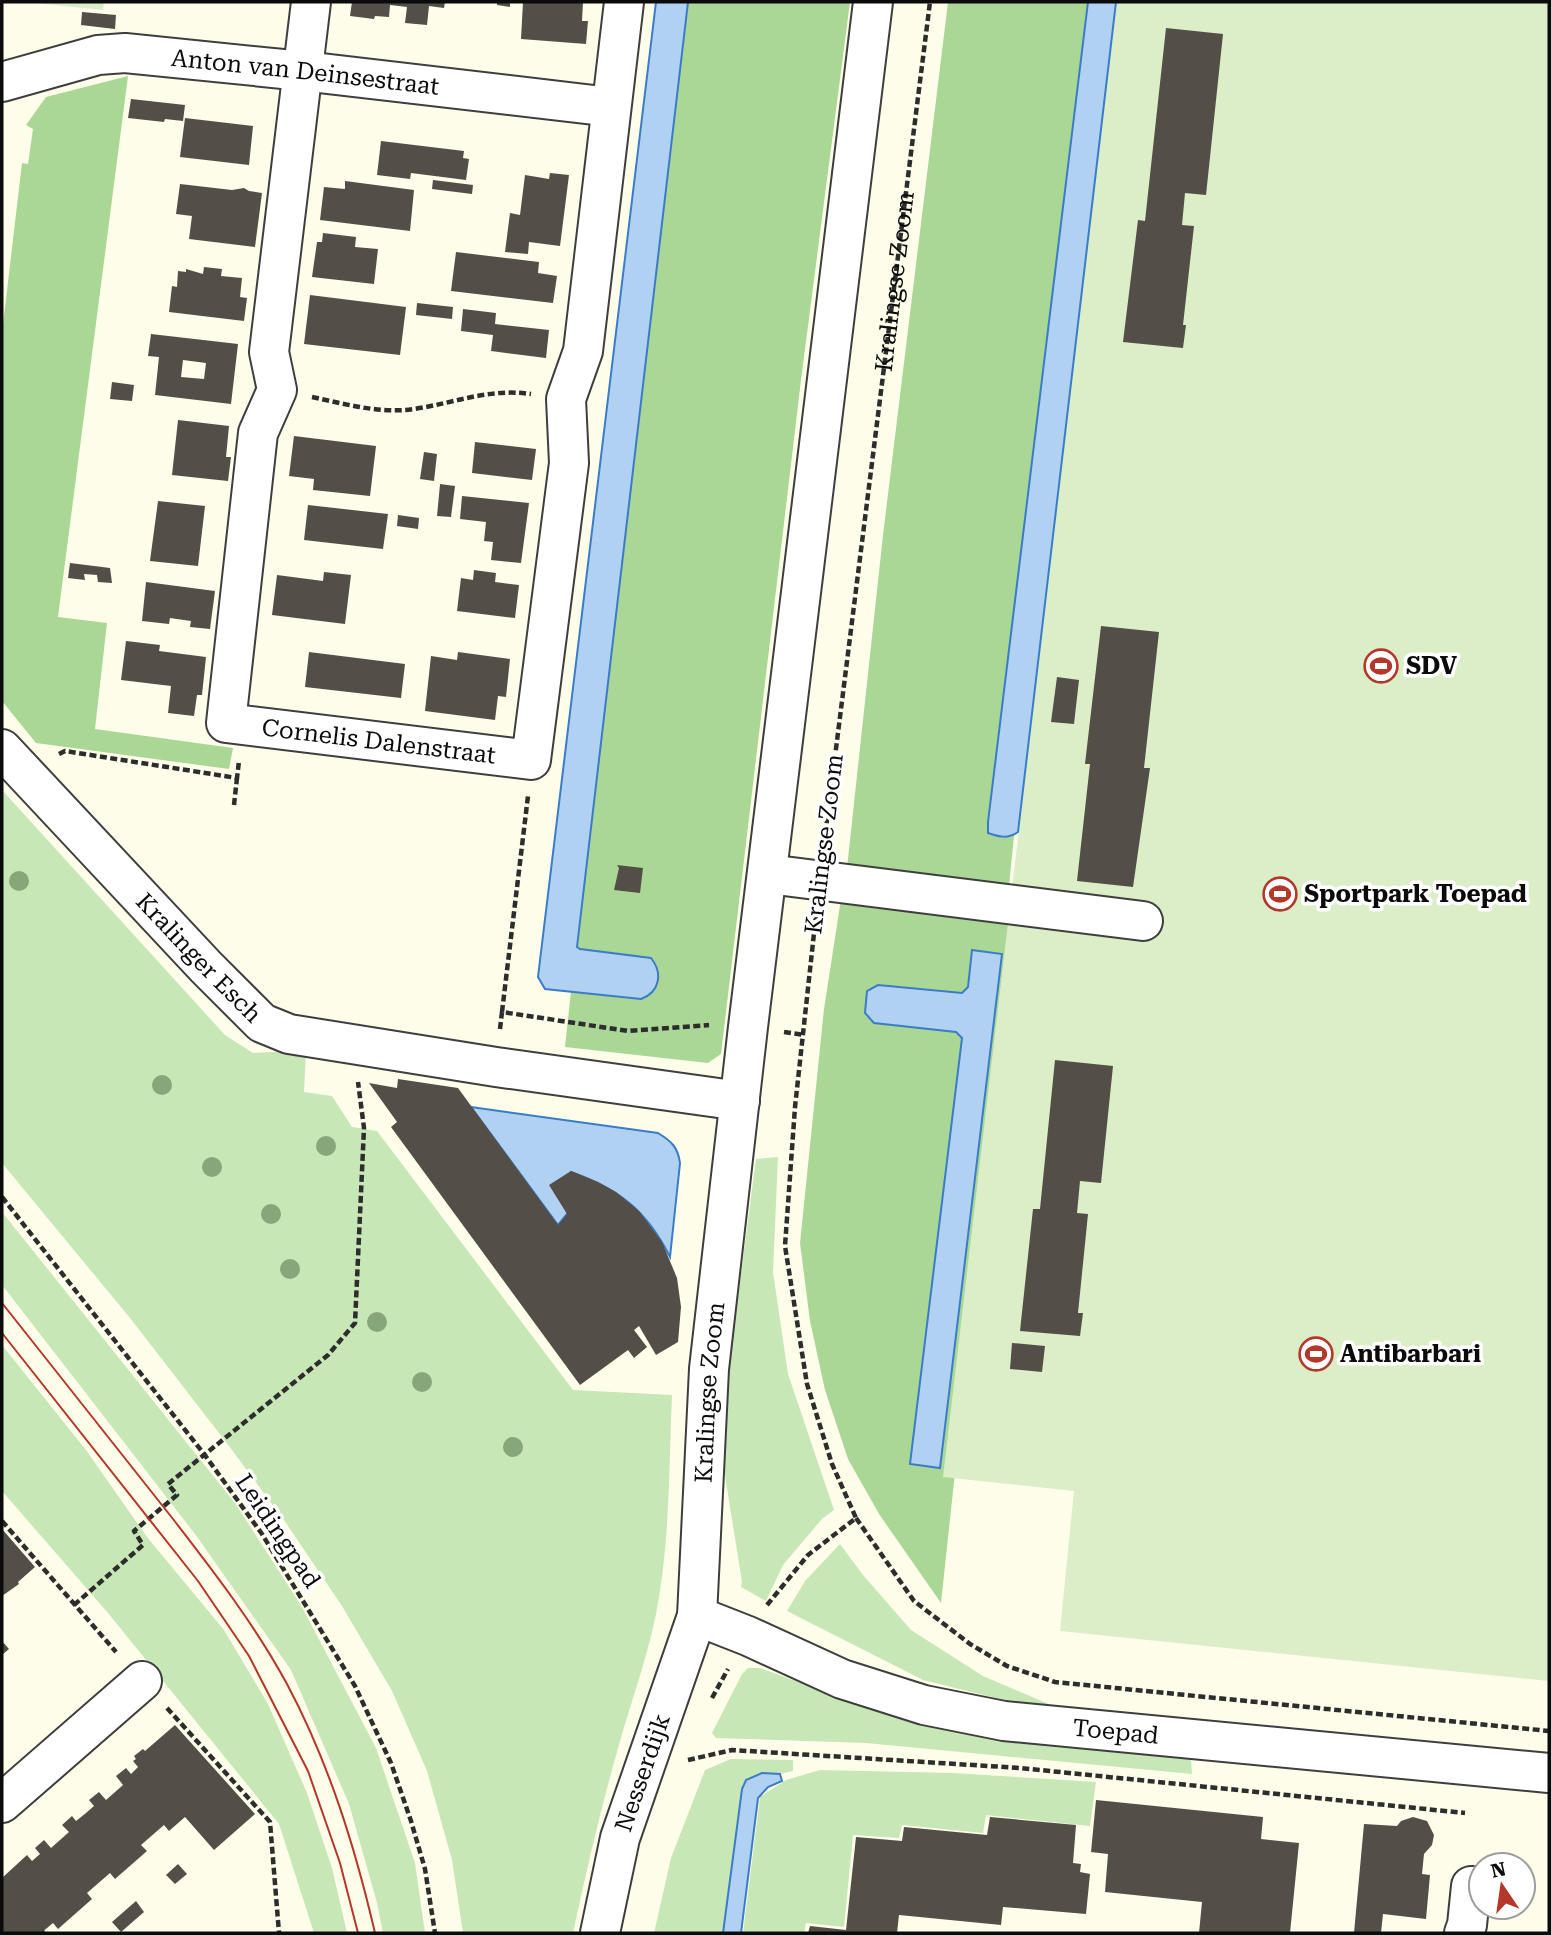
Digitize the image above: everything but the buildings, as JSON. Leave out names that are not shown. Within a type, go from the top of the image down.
[{"type":"street","points":[[277,390],[269,352],[311,2]]},
{"type":"street","name":"Cornelis Dalenstraat","points":[[277,390],[258,433],[226,723],[531,760],[569,463],[566,399],[583,351],[624,2]]},
{"type":"street","name":"Kralingse Zoom","points":[[697,1616],[709,1368],[873,2]]},
{"type":"street","name":"Anton van Deinsestraat","points":[[2,82],[112,53],[303,71],[611,107]]},
{"type":"street","name":"Kralinger Esch","points":[[13,760],[262,1023],[289,1034],[495,1067],[740,1101]]},
{"type":"street","points":[[768,874],[1143,921]]},
{"type":"street","name":"Toepad","points":[[697,1616],[842,1679],[924,1705],[1004,1721],[1549,1773]]},
{"type":"street","name":"Nesserdijk","points":[[600,1933],[620,1838],[697,1616]]},
{"type":"street","points":[[2,1803],[142,1681]]},
{"type":"street","points":[[1450,1929],[1467,1894]]},
{"type":"path","name":"Kralingse Zoom","points":[[856,1518],[832,1464],[807,1384],[785,1246],[795,1107],[819,880],[930,2]]},
{"type":"path","points":[[277,390],[378,410],[413,409],[486,393],[515,392],[566,399]]},
{"type":"path","points":[[234,805],[244,725]]},
{"type":"path","points":[[13,760],[65,751],[237,778]]},
{"type":"path","points":[[495,1067],[531,760]]},
{"type":"path","points":[[502,1012],[628,1031],[722,1024],[804,1035]]},
{"type":"path","points":[[74,1605],[143,1545],[134,1531],[177,1495],[168,1484],[328,1355],[355,1323],[364,1128],[353,1044]]},
{"type":"path","name":"Leidingpad","points":[[2,1197],[204,1454],[262,1534],[355,1686],[391,1763],[414,1833],[425,1869],[435,1933]]},
{"type":"path","points":[[748,1636],[763,1610],[808,1555],[856,1518]]},
{"type":"path","name":"Toepad","points":[[856,1518],[914,1601],[970,1644],[1007,1665],[1055,1682],[1549,1731]]},
{"type":"path","points":[[2,1521],[270,1822],[279,1933]]},
{"type":"path","points":[[680,1762],[732,1749],[1020,1768],[1465,1813]]},
{"type":"green space","points":[[26,2],[104,2],[103,10]]},
{"type":"green space","points":[[688,2],[850,2],[801,380],[721,1054],[708,1063],[565,1047],[571,991],[641,999],[576,947]]},
{"type":"green space","points":[[948,2],[1097,2],[1009,886],[847,868],[883,535]]},
{"type":"green space","name":"Sportpark Toepad","points":[[1116,2],[1549,2],[1549,1681],[1060,1631],[1074,1491],[943,1477]]},
{"type":"green space","points":[[128,76],[58,617],[107,623],[95,729],[233,748],[229,769],[36,743],[2,701],[2,333],[22,163],[28,164],[33,129],[26,125],[46,97]]},
{"type":"green space","points":[[2,790],[225,1035],[253,1053],[306,1050],[304,1092],[332,1096],[352,1127],[377,1131],[573,1390],[672,1395],[667,1522],[663,1572],[655,1617],[605,1797],[573,1933],[463,1933],[452,1860],[427,1771],[392,1691],[342,1606],[286,1523],[229,1446],[130,1318],[2,1163]]},
{"type":"green space","points":[[841,899],[1014,923],[941,1603],[879,1514],[848,1459],[825,1390],[810,1321],[800,1243],[824,1009]]},
{"type":"green space","points":[[778,1157],[773,1272],[788,1374],[834,1510],[822,1519],[783,1565],[766,1601],[741,1587],[722,1457],[729,1365],[756,1159]]},
{"type":"green space","points":[[2,1212],[235,1503],[302,1607],[376,1748],[415,1863],[425,1933],[383,1933],[349,1804],[291,1670],[195,1534],[2,1285]]},
{"type":"green space","points":[[2,1345],[86,1450],[147,1537],[224,1630],[268,1704],[307,1793],[332,1868],[347,1933],[314,1933],[279,1824],[108,1613],[2,1491]]},
{"type":"green space","points":[[840,1544],[911,1630],[983,1676],[1070,1713],[1052,1712],[923,1680],[787,1611],[805,1581]]},
{"type":"green space","points":[[748,1668],[760,1668],[891,1716],[976,1736],[1191,1759],[1192,1774],[866,1743],[716,1738],[712,1733],[742,1674]]},
{"type":"green space","points":[[731,1759],[793,1760],[793,1771],[780,1774],[762,1773],[746,1780],[742,1789],[723,1933],[654,1933],[671,1858],[705,1770]]},
{"type":"green space","points":[[820,1770],[953,1773],[1096,1782],[1090,1826],[986,1815],[983,1833],[902,1825],[899,1838],[853,1835],[844,1927],[806,1923],[804,1933],[743,1933],[760,1797],[786,1780]]},
{"type":"water","points":[[656,2],[688,2],[577,947],[651,958],[657,970],[658,982],[652,992],[641,999],[545,989],[538,977]]},
{"type":"water","points":[[1088,2],[1116,2],[1018,832],[1011,836],[1000,836],[988,833],[988,822]]},
{"type":"water","points":[[972,950],[1002,954],[940,1468],[910,1464],[962,1038],[956,1032],[874,1023],[865,1013],[867,991],[878,985],[962,993],[968,987]]},
{"type":"water","points":[[471,1107],[658,1133],[667,1139],[676,1149],[680,1163],[670,1257],[652,1227],[630,1204],[603,1186],[571,1172],[567,1214],[558,1225]]},
{"type":"water","points":[[762,1773],[780,1774],[782,1781],[768,1787],[758,1798],[741,1933],[723,1933],[742,1789],[746,1780]]},
{"type":"tram line","points":[[2,1303],[204,1559],[275,1662],[302,1714],[328,1775],[359,1869],[375,1933]]},
{"type":"tram line","points":[[2,1333],[198,1581],[249,1656],[308,1771],[340,1863],[358,1933]]},
{"type":"place","name":"SDV","points":[[1381,666]]},
{"type":"place","name":"Sportpark Toepad","points":[[1280,894]]},
{"type":"place","name":"Antibarbari","points":[[1316,1354]]}]
